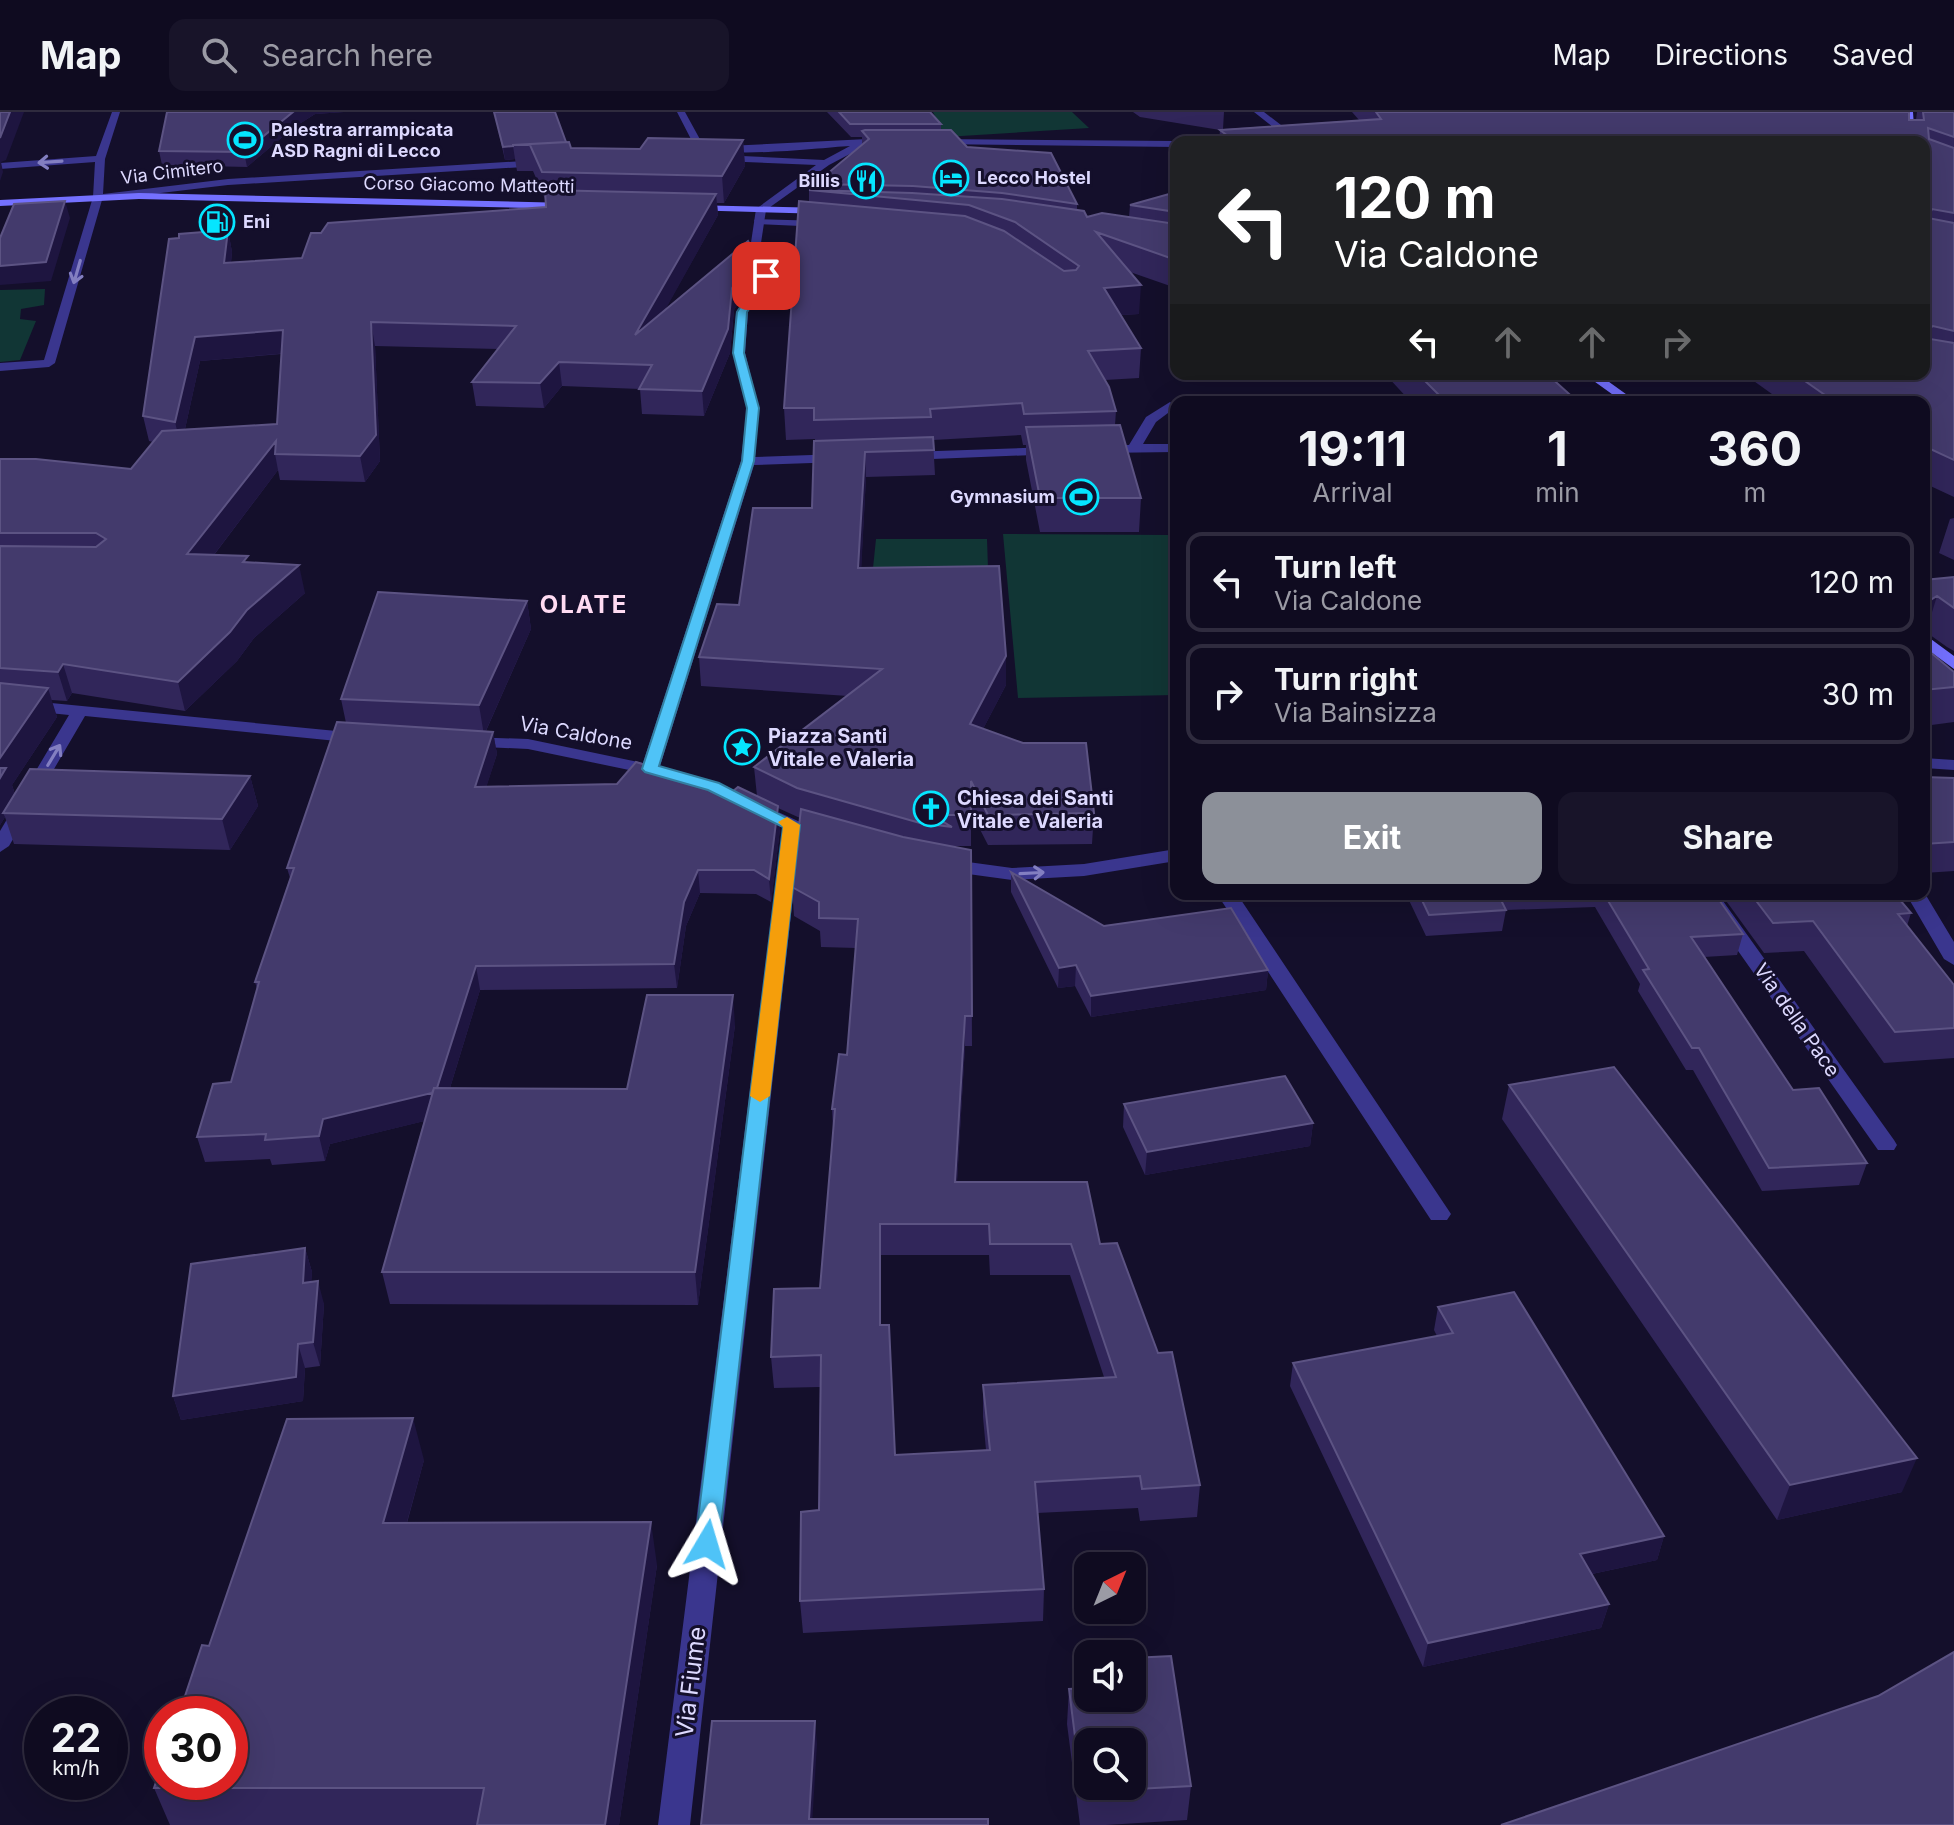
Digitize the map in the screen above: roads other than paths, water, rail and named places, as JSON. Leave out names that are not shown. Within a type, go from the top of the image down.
[{"type":"street","points":[[0,367],[49,363],[98,197],[100,159],[116,112]]},
{"type":"street","points":[[681,112],[699,145],[727,149],[906,141]]},
{"type":"street","points":[[1258,112],[1290,136]]},
{"type":"street","points":[[1909,112],[1910,136]]},
{"type":"street","points":[[922,141],[1170,144]]},
{"type":"street","points":[[650,769],[748,461],[753,408],[739,353],[742,312],[766,276],[754,256],[760,215],[826,163],[863,143]]},
{"type":"street","points":[[705,158],[826,163]]},
{"type":"street","points":[[0,166],[100,159]]},
{"type":"street","name":"Via Cimitero","points":[[98,197],[228,182],[551,162]]},
{"type":"street","name":"Corso Giacomo Matteotti","points":[[0,203],[98,197],[587,206]]},
{"type":"street","points":[[682,208],[833,224]]},
{"type":"street","points":[[760,215],[837,211]]},
{"type":"street","points":[[1599,380],[1622,396]]},
{"type":"street","points":[[1608,380],[1623,396]]},
{"type":"street","points":[[1134,448],[1151,420],[1170,406]]},
{"type":"street","points":[[1088,450],[1170,448]]},
{"type":"street","points":[[887,457],[1073,450]]},
{"type":"street","points":[[748,461],[856,458]]},
{"type":"street","points":[[1930,644],[1954,664]]},
{"type":"street","points":[[0,703],[370,739]]},
{"type":"street","points":[[0,846],[79,712]]},
{"type":"street","name":"Via Caldone","points":[[449,742],[528,744],[676,776]]},
{"type":"street","points":[[1930,763],[1954,765]]},
{"type":"street","points":[[742,800],[792,825],[838,838]]},
{"type":"street","name":"Via Fiume","points":[[674,1825],[792,825]]},
{"type":"street","points":[[934,864],[1012,874],[1084,870],[1170,856]]},
{"type":"street","points":[[1231,900],[1439,1214]]},
{"type":"street","name":"Via della Pace","points":[[1712,900],[1886,1145]]},
{"type":"street","points":[[1920,900],[1954,959]]},
{"type":"place","name":"Palestra arrampicata ASD Ragni di Lecco","points":[[245,140]]},
{"type":"place","name":"Lecco Hostel","points":[[951,178]]},
{"type":"place","name":"Billis","points":[[866,181]]},
{"type":"place","name":"Eni","points":[[217,222]]},
{"type":"place","name":"Gymnasium","points":[[1081,497]]},
{"type":"place","name":"Piazza Santi Vitale e Valeria","points":[[742,747]]},
{"type":"place","name":"Chiesa dei Santi Vitale e Valeria","points":[[931,809]]},
{"type":"district","name":"OLATE","points":[[584,605]]}]
